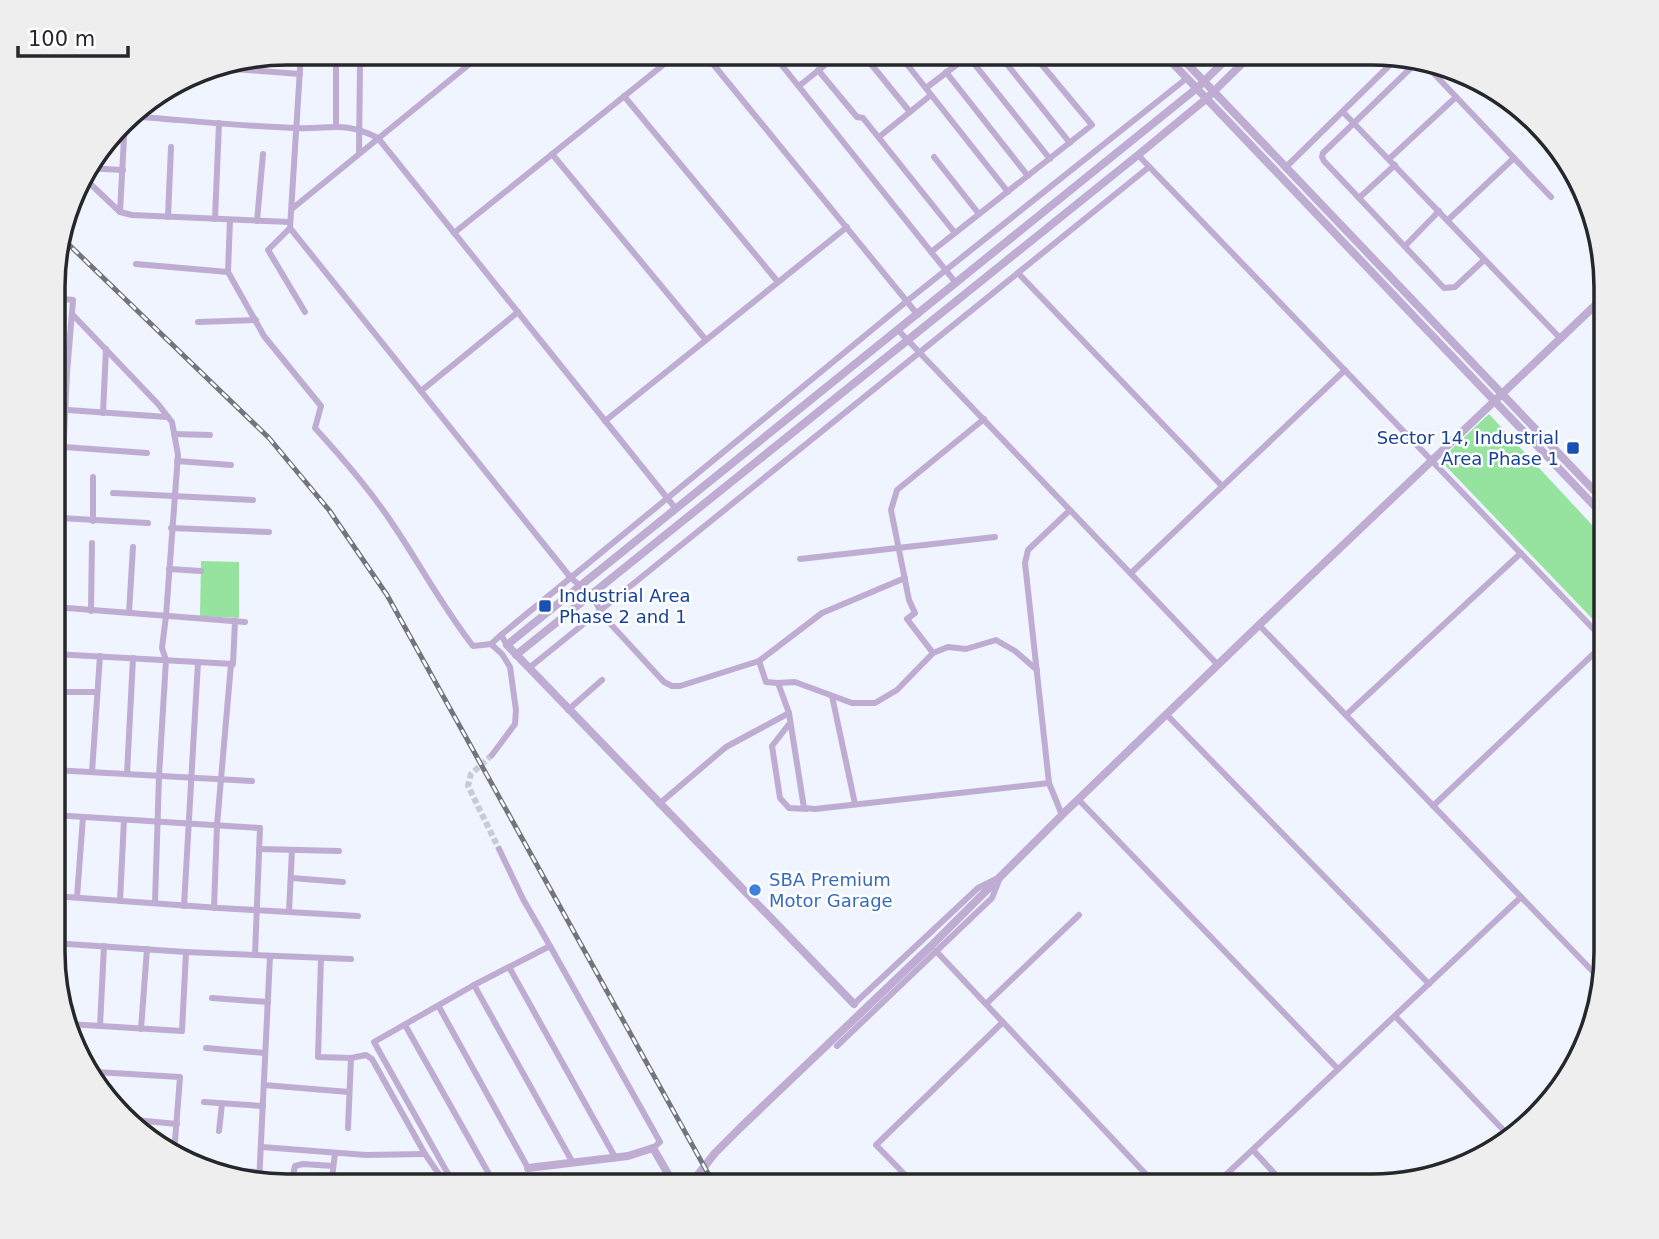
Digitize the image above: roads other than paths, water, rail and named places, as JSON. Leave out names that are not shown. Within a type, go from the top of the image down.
[{"type":"street","points":[[300,65],[293,208],[290,225],[268,250],[305,312]]},
{"type":"street","points":[[336,65],[336,126]]},
{"type":"street","points":[[359,153],[360,65]]},
{"type":"street","points":[[293,208],[467,65]]},
{"type":"street","points":[[454,233],[663,65]]},
{"type":"street","points":[[714,65],[918,315]]},
{"type":"street","points":[[782,65],[956,283]]},
{"type":"street","points":[[799,86],[824,65]]},
{"type":"street","points":[[872,65],[910,112]]},
{"type":"street","points":[[908,65],[1008,192]]},
{"type":"street","points":[[926,88],[955,65]]},
{"type":"street","points":[[978,65],[1050,159]]},
{"type":"street","points":[[1008,65],[1070,143]]},
{"type":"street","points":[[931,252],[1092,125],[1042,65]]},
{"type":"street","points":[[1175,65],[1187,78],[1200,85]]},
{"type":"street","points":[[1186,65],[1279,174],[1594,505]]},
{"type":"street","points":[[507,645],[918,315],[1200,85],[1221,65]]},
{"type":"street","points":[[508,663],[1138,155],[1240,65]]},
{"type":"street","points":[[1279,174],[1390,65]]},
{"type":"street","points":[[1411,68],[1322,158],[1444,288],[1455,287],[1484,260]]},
{"type":"street","points":[[246,69],[300,75]]},
{"type":"street","points":[[818,70],[857,117],[863,118],[879,137],[955,233]]},
{"type":"street","points":[[946,72],[1028,176]]},
{"type":"street","points":[[1435,74],[1551,197]]},
{"type":"street","points":[[230,220],[228,272],[264,336],[321,407],[315,428],[364,482],[473,646],[491,644],[907,301],[1187,78]]},
{"type":"street","points":[[879,137],[931,95]]},
{"type":"street","points":[[1209,95],[1286,168],[1594,490]]},
{"type":"street","points":[[624,96],[778,282]]},
{"type":"street","points":[[1359,198],[1457,97]]},
{"type":"street","points":[[1343,112],[1561,339]]},
{"type":"street","points":[[142,119],[298,128],[336,126],[359,129],[378,138],[676,509]]},
{"type":"street","points":[[215,219],[219,123]]},
{"type":"street","points":[[120,212],[125,135]]},
{"type":"street","points":[[168,217],[171,147]]},
{"type":"street","points":[[257,221],[263,154]]},
{"type":"street","points":[[552,154],[706,340]]},
{"type":"street","points":[[1138,155],[1594,629]]},
{"type":"street","points":[[934,157],[979,214]]},
{"type":"street","points":[[1448,220],[1514,158]]},
{"type":"street","points":[[528,668],[1149,167]]},
{"type":"street","points":[[98,169],[122,170]]},
{"type":"street","points":[[90,184],[120,212],[290,225],[571,578],[591,595],[605,618],[664,682],[672,687],[760,661],[822,613],[905,578]]},
{"type":"street","points":[[1405,246],[1439,211]]},
{"type":"street","points":[[605,421],[846,227]]},
{"type":"street","points":[[136,264],[228,272]]},
{"type":"street","points":[[1018,273],[1222,486]]},
{"type":"street","points":[[65,299],[73,300],[65,410],[167,417]]},
{"type":"street","points":[[698,1174],[740,1128],[1078,799],[1594,307]]},
{"type":"street","points":[[421,391],[518,312]]},
{"type":"street","points":[[72,314],[159,404],[172,422],[174,434],[177,461],[162,648],[166,660],[155,904]]},
{"type":"street","points":[[198,322],[256,320]]},
{"type":"street","points":[[898,330],[1218,665]]},
{"type":"street","points":[[103,413],[106,349]]},
{"type":"street","points":[[1130,573],[1345,370]]},
{"type":"street","points":[[933,653],[907,619],[915,613],[909,600],[891,510],[897,490],[984,419]]},
{"type":"street","points":[[174,434],[210,435]]},
{"type":"street","points":[[65,447],[147,453]]},
{"type":"street","points":[[177,461],[231,465]]},
{"type":"street","points":[[93,477],[93,521]]},
{"type":"street","points":[[113,493],[253,500]]},
{"type":"street","points":[[1062,815],[1049,783],[1025,563],[1028,550],[1070,510]]},
{"type":"street","points":[[65,519],[148,523]]},
{"type":"street","points":[[171,528],[269,532]]},
{"type":"street","points":[[800,559],[995,537]]},
{"type":"street","points":[[90,611],[92,543]]},
{"type":"street","points":[[129,613],[133,547]]},
{"type":"street","points":[[1346,715],[1521,553]]},
{"type":"street","points":[[169,569],[201,571]]},
{"type":"street","points":[[65,609],[245,622]]},
{"type":"street","points":[[214,908],[221,779],[235,621]]},
{"type":"street","points":[[1259,625],[1593,972]]},
{"type":"street","points":[[501,635],[507,645],[568,710],[854,1004],[978,888],[1001,876]]},
{"type":"street","points":[[760,661],[766,682],[795,682],[852,703],[875,703],[897,690],[933,653],[948,647],[966,649],[996,640],[1004,643],[1037,670]]},
{"type":"street","points":[[491,644],[508,663],[516,710],[515,724],[492,755]]},
{"type":"street","points":[[1433,806],[1594,653]]},
{"type":"street","points":[[65,654],[232,664]]},
{"type":"street","points":[[92,772],[100,656]]},
{"type":"street","points":[[127,774],[133,658]]},
{"type":"street","points":[[184,906],[198,662]]},
{"type":"street","points":[[568,710],[602,680]]},
{"type":"street","points":[[778,682],[789,713],[800,793],[806,809]]},
{"type":"street","points":[[65,692],[97,692]]},
{"type":"street","points":[[832,696],[855,804]]},
{"type":"street","points":[[659,804],[726,747],[789,713]]},
{"type":"street","points":[[1166,714],[1429,984]]},
{"type":"street","points":[[790,723],[772,746],[780,798],[789,808],[806,809],[1049,783]]},
{"type":"street","points":[[65,771],[252,781]]},
{"type":"street","points":[[1078,799],[1338,1069]]},
{"type":"street","points":[[65,816],[260,828],[255,955]]},
{"type":"street","points":[[77,897],[83,817]]},
{"type":"street","points":[[120,901],[124,820]]},
{"type":"street","points":[[259,849],[339,851]]},
{"type":"street","points":[[439,1007],[528,1168],[615,1157],[653,1148],[660,1142],[523,899],[499,849]]},
{"type":"street","points":[[289,912],[292,850]]},
{"type":"street","points":[[837,1046],[992,898],[1001,876]]},
{"type":"street","points":[[292,878],[343,881]]},
{"type":"street","points":[[65,896],[358,916]]},
{"type":"street","points":[[1227,1174],[1521,897]]},
{"type":"street","points":[[986,1004],[1079,915]]},
{"type":"street","points":[[65,943],[186,952],[351,959]]},
{"type":"street","points":[[100,1026],[104,946]]},
{"type":"street","points":[[444,1174],[374,1042],[474,985],[550,946]]},
{"type":"street","points":[[141,1029],[147,949]]},
{"type":"street","points":[[936,951],[1146,1174]]},
{"type":"street","points":[[77,1025],[183,1031],[186,952]]},
{"type":"street","points":[[260,1172],[270,956]]},
{"type":"street","points":[[321,958],[318,1057],[351,1058],[366,1055],[372,1059],[425,1154],[441,1174]]},
{"type":"street","points":[[509,967],[615,1157]]},
{"type":"street","points":[[474,985],[573,1163]]},
{"type":"street","points":[[212,998],[268,1002]]},
{"type":"street","points":[[1395,1016],[1504,1130]]},
{"type":"street","points":[[904,1174],[876,1145],[1003,1022]]},
{"type":"street","points":[[405,1025],[489,1174]]},
{"type":"street","points":[[206,1048],[265,1053]]},
{"type":"street","points":[[348,1128],[351,1058]]},
{"type":"street","points":[[100,1072],[180,1077],[175,1144]]},
{"type":"street","points":[[264,1085],[349,1091]]},
{"type":"street","points":[[204,1102],[263,1106]]},
{"type":"street","points":[[219,1131],[222,1104]]},
{"type":"street","points":[[144,1121],[177,1124]]},
{"type":"street","points":[[262,1147],[400,1156],[425,1154]]},
{"type":"street","points":[[653,1148],[668,1174]]},
{"type":"street","points":[[1253,1150],[1275,1174]]},
{"type":"street","points":[[332,1174],[335,1153]]},
{"type":"street","points":[[293,1174],[298,1165],[332,1166]]},
{"type":"tunnel","points":[[492,755],[471,774],[468,786],[499,849]]},
{"type":"railway","points":[[69,245],[269,438],[329,510],[387,595],[708,1174]]},
{"type":"place","name":"Sector 14, Industrial Area Phase 1","points":[[1573,448]]},
{"type":"place","name":"Industrial Area Phase 2 and 1","points":[[545,606]]},
{"type":"place","name":"SBA Premium Motor Garage","points":[[755,890]]}]
